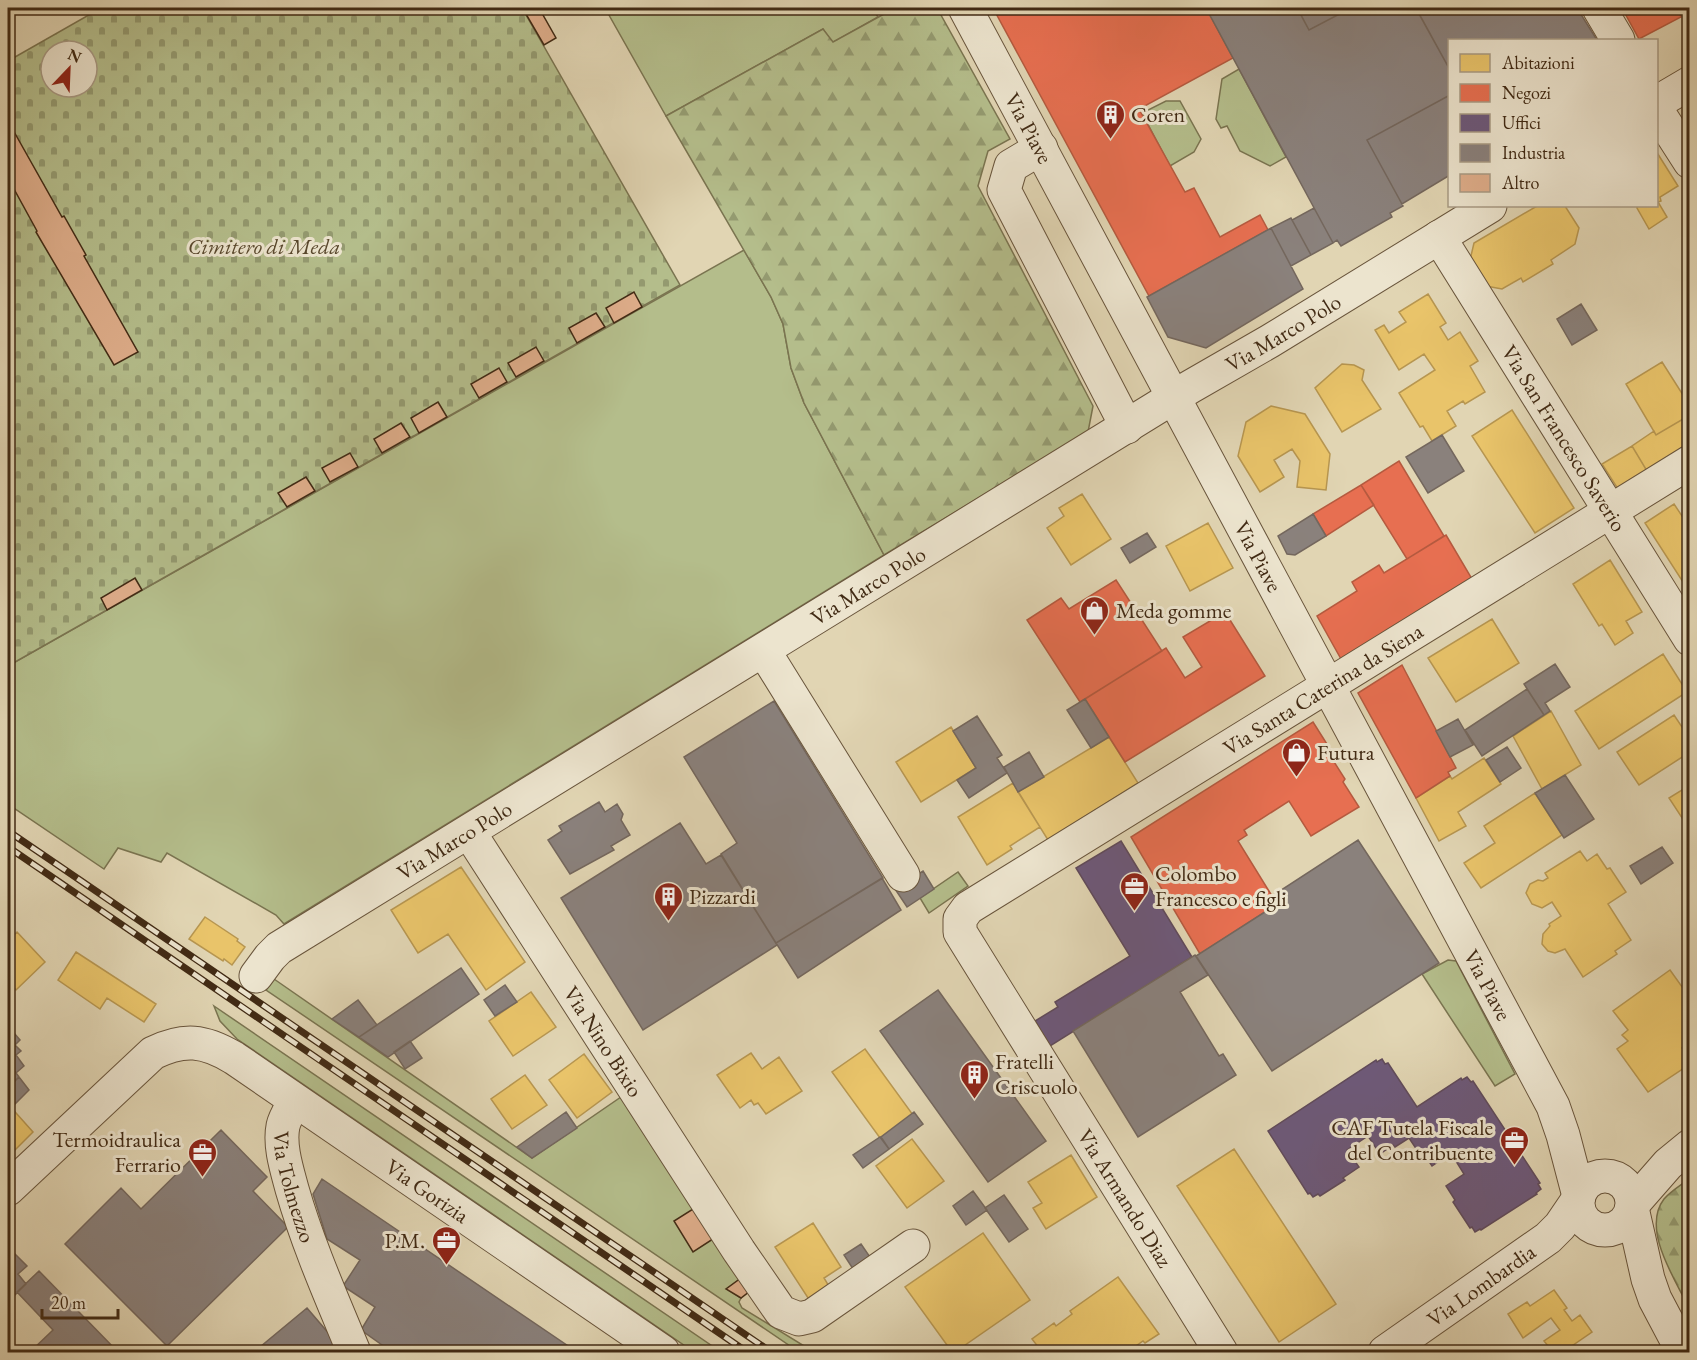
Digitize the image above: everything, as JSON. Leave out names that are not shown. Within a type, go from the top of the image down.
[{"type":"street","name":"Via Piave","points":[[965,8],[1553,1106],[1592,1158],[1611,1177]]},
{"type":"street","points":[[1599,8],[1617,39]]},
{"type":"street","points":[[1658,102],[1689,83]]},
{"type":"street","points":[[1658,112],[1689,162]]},
{"type":"street","points":[[1041,148],[1011,166],[1004,190],[1126,427]]},
{"type":"street","name":"Via Marco Polo","points":[[255,976],[279,948],[1488,207]]},
{"type":"street","name":"Via San Francesco Saverio","points":[[1439,237],[1689,639]]},
{"type":"street","name":"Via Santa Caterina da Siena","points":[[960,919],[968,908],[1689,462]]},
{"type":"street","points":[[764,651],[903,875]]},
{"type":"street","name":"Via Nino Bixio","points":[[469,832],[739,1251],[781,1312],[799,1318],[818,1313],[913,1246]]},
{"type":"street","name":"Via Armando Diaz","points":[[960,919],[960,932],[1221,1353]]},
{"type":"street","name":"Via Gorizia","points":[[8,1189],[143,1061],[175,1044],[199,1043],[222,1051],[663,1353]]},
{"type":"street","name":"Via Tolmezzo","points":[[296,1101],[287,1114],[283,1126],[284,1155],[299,1213],[354,1353]]},
{"type":"street","name":"Via Piave","points":[[1553,1106],[1586,1213],[1642,1280],[1655,1299],[1683,1353]]},
{"type":"street","points":[[1689,1146],[1668,1164],[1632,1206],[1626,1221],[1619,1227],[1611,1230],[1586,1213],[1586,1183],[1593,1179],[1632,1173],[1689,1146]]},
{"type":"street","points":[[1611,1177],[1624,1184],[1629,1190],[1632,1206]]},
{"type":"street","name":"Via Piave","points":[[1632,1206],[1636,1233],[1655,1299]]},
{"type":"street","name":"Via Lombardia","points":[[1385,1353],[1548,1238],[1560,1226],[1586,1213]]},
{"type":"green space","name":"Cimitero di Meda","points":[[101,8],[522,8],[680,285],[8,666],[8,61],[39,43],[39,99],[99,99],[99,39],[47,39]]},
{"type":"green space","points":[[605,8],[872,8],[878,17],[832,43],[823,29],[666,116]]},
{"type":"green space","points":[[895,8],[937,8],[1010,139],[988,151],[978,186],[1093,406],[1088,432],[884,555],[804,403],[791,368],[783,324],[771,297],[666,116],[823,29],[833,42]]},
{"type":"green space","points":[[1239,69],[1286,157],[1270,166],[1240,151],[1227,126],[1221,128],[1216,119],[1222,79]]},
{"type":"green space","points":[[1166,101],[1180,101],[1201,139],[1194,152],[1170,166],[1142,113]]},
{"type":"green space","points":[[744,250],[771,297],[783,324],[791,368],[804,403],[884,555],[284,924],[276,915],[167,853],[161,862],[118,848],[104,869],[8,804],[8,666]]},
{"type":"green space","points":[[958,872],[968,886],[929,913],[920,898]]},
{"type":"green space","points":[[1448,960],[1456,961],[1515,1074],[1495,1086],[1422,974]]},
{"type":"green space","points":[[274,979],[532,1158],[621,1097],[741,1278],[727,1289],[741,1298],[739,1302],[742,1308],[814,1352],[799,1352],[266,990]]},
{"type":"green space","points":[[214,1006],[721,1352],[694,1352],[237,1039],[220,1021]]},
{"type":"green space","points":[[1689,1179],[1689,1308],[1663,1254],[1656,1225],[1658,1211],[1664,1199]]},
{"type":"building: Abitazioni","points":[[1658,154],[1678,186],[1660,197],[1661,201],[1658,202]]},
{"type":"building: Abitazioni","points":[[1658,202],[1667,217],[1649,229],[1637,208],[1658,207]]},
{"type":"building: Abitazioni","points":[[1535,207],[1566,207],[1579,228],[1575,244],[1551,260],[1553,264],[1523,282],[1521,278],[1502,289],[1486,286],[1470,260],[1474,243]]},
{"type":"building: Abitazioni","points":[[1428,294],[1446,323],[1440,327],[1448,340],[1460,332],[1478,361],[1470,366],[1485,392],[1447,411],[1456,426],[1432,441],[1423,426],[1420,427],[1399,393],[1435,370],[1424,354],[1399,370],[1375,330],[1384,325],[1389,333],[1406,322],[1399,312]]},
{"type":"building: Abitazioni","points":[[1662,362],[1690,406],[1690,415],[1656,435],[1626,384]]},
{"type":"building: Abitazioni","points":[[1342,364],[1354,365],[1364,370],[1362,380],[1381,409],[1342,432],[1315,388]]},
{"type":"building: Abitazioni","points":[[1271,406],[1305,414],[1330,454],[1326,490],[1297,487],[1300,461],[1292,449],[1274,460],[1284,477],[1260,492],[1238,456],[1246,422]]},
{"type":"building: Abitazioni","points":[[1512,410],[1574,508],[1535,533],[1472,436]]},
{"type":"building: Abitazioni","points":[[1690,415],[1690,444],[1647,471],[1632,446],[1654,431],[1656,435]]},
{"type":"building: Abitazioni","points":[[1632,446],[1647,471],[1618,489],[1602,464]]},
{"type":"building: Abitazioni","points":[[1082,494],[1111,539],[1071,565],[1047,528],[1064,516],[1059,508]]},
{"type":"building: Abitazioni","points":[[1674,504],[1690,528],[1690,593],[1645,523]]},
{"type":"building: Abitazioni","points":[[1208,523],[1233,568],[1190,591],[1166,546]]},
{"type":"building: Abitazioni","points":[[1610,560],[1642,612],[1626,621],[1633,633],[1615,645],[1602,624],[1599,626],[1573,584]]},
{"type":"building: Abitazioni","points":[[1492,619],[1519,663],[1456,702],[1428,658]]},
{"type":"building: Abitazioni","points":[[1663,654],[1687,692],[1599,749],[1575,711]]},
{"type":"building: Abitazioni","points":[[1551,711],[1581,765],[1542,789],[1513,736]]},
{"type":"building: Abitazioni","points":[[1674,715],[1690,739],[1690,752],[1639,785],[1617,752]]},
{"type":"building: Abitazioni","points":[[951,727],[976,768],[921,802],[896,762]]},
{"type":"building: Abitazioni","points":[[1109,737],[1138,783],[1048,840],[1018,792]]},
{"type":"building: Abitazioni","points":[[1484,758],[1501,784],[1458,812],[1466,826],[1439,841],[1416,798],[1450,776],[1452,779]]},
{"type":"building: Abitazioni","points":[[1013,783],[1040,827],[1010,846],[1012,849],[987,865],[958,817]]},
{"type":"building: Abitazioni","points":[[1690,785],[1690,830],[1669,798]]},
{"type":"building: Abitazioni","points":[[1535,793],[1562,835],[1481,888],[1464,863],[1495,843],[1484,826]]},
{"type":"building: Abitazioni","points":[[1580,851],[1587,861],[1597,854],[1607,869],[1610,868],[1626,892],[1608,904],[1631,940],[1615,951],[1617,954],[1583,977],[1565,949],[1555,953],[1548,951],[1542,944],[1543,934],[1550,926],[1549,924],[1561,916],[1552,902],[1542,908],[1532,904],[1526,893],[1530,884],[1548,878],[1545,873]]},
{"type":"building: Abitazioni","points":[[461,867],[525,962],[486,990],[448,934],[418,953],[391,910]]},
{"type":"building: Abitazioni","points":[[205,917],[238,939],[237,941],[245,947],[232,965],[189,939]]},
{"type":"building: Abitazioni","points":[[17,932],[45,962],[16,990],[8,981],[8,941]]},
{"type":"building: Abitazioni","points":[[76,952],[156,1004],[144,1022],[107,998],[100,1009],[58,980]]},
{"type":"building: Abitazioni","points":[[1670,970],[1690,998],[1690,1043],[1682,1048],[1690,1058],[1690,1064],[1648,1092],[1617,1049],[1628,1041],[1622,1035],[1628,1030],[1613,1011]]},
{"type":"building: Abitazioni","points":[[531,992],[556,1027],[513,1056],[489,1021]]},
{"type":"building: Abitazioni","points":[[865,1049],[913,1115],[880,1138],[832,1072]]},
{"type":"building: Abitazioni","points":[[751,1053],[762,1069],[779,1057],[802,1091],[766,1114],[758,1103],[754,1105],[751,1100],[740,1108],[717,1075]]},
{"type":"building: Abitazioni","points":[[584,1054],[612,1092],[577,1118],[549,1080]]},
{"type":"building: Abitazioni","points":[[525,1075],[547,1105],[512,1129],[491,1099]]},
{"type":"building: Abitazioni","points":[[8,1104],[33,1132],[8,1157]]},
{"type":"building: Abitazioni","points":[[912,1139],[944,1181],[907,1208],[876,1166]]},
{"type":"building: Abitazioni","points":[[1234,1149],[1336,1304],[1279,1342],[1177,1186]]},
{"type":"building: Abitazioni","points":[[1071,1155],[1097,1197],[1046,1229],[1033,1208],[1042,1203],[1028,1182]]},
{"type":"building: Abitazioni","points":[[813,1223],[841,1267],[824,1278],[830,1288],[810,1301],[775,1247]]},
{"type":"building: Abitazioni","points":[[983,1233],[1030,1300],[952,1352],[905,1287]]},
{"type":"building: Abitazioni","points":[[1118,1277],[1159,1334],[1145,1343],[1143,1341],[1136,1346],[1138,1349],[1133,1352],[1042,1352],[1032,1339],[1054,1323],[1056,1326],[1072,1314],[1070,1311]]},
{"type":"building: Abitazioni","points":[[1554,1290],[1567,1308],[1564,1310],[1572,1321],[1580,1315],[1592,1332],[1563,1352],[1553,1352],[1544,1341],[1560,1330],[1551,1318],[1523,1338],[1508,1314],[1527,1302],[1530,1306]]},
{"type":"building: Negozi","name":"Coren","points":[[993,8],[1206,8],[1233,58],[1139,109],[1185,192],[1194,188],[1220,237],[1260,215],[1268,230],[1149,296]]},
{"type":"building: Negozi","points":[[1622,8],[1677,8],[1681,17],[1639,39]]},
{"type":"building: Negozi","points":[[1399,461],[1444,536],[1407,559],[1361,485]]},
{"type":"building: Negozi","points":[[1361,485],[1374,505],[1326,536],[1313,514]]},
{"type":"building: Negozi","points":[[1446,535],[1472,579],[1341,659],[1317,616],[1357,591],[1352,582],[1379,565],[1384,573]]},
{"type":"building: Negozi","name":"Meda gomme","points":[[1116,580],[1162,651],[1080,702],[1027,620],[1061,598],[1069,609]]},
{"type":"building: Negozi","points":[[1225,612],[1265,676],[1125,762],[1085,699],[1166,648],[1185,678],[1202,667],[1183,637]]},
{"type":"building: Negozi","points":[[1402,665],[1456,768],[1448,772],[1450,776],[1416,798],[1358,693]]},
{"type":"building: Negozi","points":[[1313,722],[1332,752],[1329,754],[1359,807],[1311,836],[1289,801],[1244,830],[1247,835],[1238,841],[1272,896],[1265,912],[1200,954],[1131,837]]},
{"type":"building: Uffici","name":"Colombo Francesco e figli","points":[[1121,841],[1192,957],[1050,1046],[1035,1021],[1058,1007],[1055,1002],[1130,956],[1076,868]]},
{"type":"building: Uffici","points":[[1382,1059],[1385,1064],[1388,1063],[1417,1107],[1461,1078],[1462,1080],[1467,1077],[1471,1082],[1473,1081],[1540,1183],[1538,1184],[1541,1189],[1537,1194],[1475,1232],[1453,1202],[1455,1200],[1446,1186],[1464,1174],[1451,1153],[1432,1166],[1409,1138],[1380,1154],[1368,1136],[1347,1150],[1359,1167],[1343,1178],[1345,1180],[1320,1196],[1318,1194],[1313,1197],[1310,1193],[1308,1194],[1268,1131],[1376,1060],[1377,1062]]},
{"type":"building: Industria","points":[[1206,8],[1297,8],[1309,30],[1351,8],[1416,8],[1448,66],[1448,96],[1367,140],[1403,206],[1390,213],[1392,217],[1341,246],[1337,240],[1333,243]]},
{"type":"building: Industria","points":[[1351,8],[1309,30],[1298,9]]},
{"type":"building: Industria","points":[[1428,8],[1577,8],[1596,39],[1448,39],[1448,66],[1419,14]]},
{"type":"building: Industria","points":[[1448,96],[1448,176],[1402,204],[1367,140]]},
{"type":"building: Industria","points":[[1314,208],[1333,243],[1311,255],[1292,220]]},
{"type":"building: Industria","points":[[1291,218],[1311,255],[1291,266],[1271,228]]},
{"type":"building: Industria","points":[[1271,228],[1303,289],[1206,348],[1168,337],[1147,297]]},
{"type":"building: Industria","points":[[1581,304],[1597,330],[1572,345],[1557,319]]},
{"type":"building: Industria","points":[[1442,435],[1464,471],[1428,493],[1406,457]]},
{"type":"building: Industria","points":[[1313,514],[1326,536],[1295,555],[1287,554],[1278,536]]},
{"type":"building: Industria","points":[[1147,533],[1156,547],[1130,563],[1121,548]]},
{"type":"building: Industria","points":[[1555,664],[1570,687],[1545,703],[1550,711],[1544,715],[1524,684]]},
{"type":"building: Industria","points":[[1527,689],[1544,715],[1482,756],[1465,730]]},
{"type":"building: Industria","points":[[1085,699],[1109,737],[1091,748],[1067,710]]},
{"type":"building: Industria","points":[[774,701],[883,878],[776,943],[721,854],[737,843],[684,757]]},
{"type":"building: Industria","points":[[977,716],[1002,755],[997,758],[1007,773],[969,798],[957,780],[976,768],[953,731]]},
{"type":"building: Industria","points":[[1458,719],[1473,745],[1450,757],[1436,731]]},
{"type":"building: Industria","points":[[1507,747],[1521,768],[1500,782],[1486,760]]},
{"type":"building: Industria","points":[[1029,752],[1044,777],[1018,792],[1004,767]]},
{"type":"building: Industria","points":[[1565,775],[1594,819],[1564,838],[1535,793]]},
{"type":"building: Industria","points":[[599,802],[605,812],[617,804],[623,814],[621,820],[630,835],[611,846],[614,850],[570,874],[548,840],[562,831],[559,826]]},
{"type":"building: Industria","name":"Pizzardi","points":[[680,823],[706,864],[721,855],[777,945],[643,1030],[561,898]]},
{"type":"building: Industria","points":[[1358,840],[1439,963],[1272,1071],[1196,956],[1265,912],[1272,896]]},
{"type":"building: Industria","points":[[1662,847],[1673,863],[1641,884],[1630,866]]},
{"type":"building: Industria","points":[[923,871],[934,889],[907,907],[895,889]]},
{"type":"building: Industria","points":[[882,878],[901,910],[798,978],[776,943]]},
{"type":"building: Industria","points":[[1195,955],[1208,975],[1180,992],[1219,1056],[1223,1054],[1236,1075],[1138,1137],[1073,1031]]},
{"type":"building: Industria","points":[[461,968],[479,994],[388,1057],[359,1037]]},
{"type":"building: Industria","points":[[505,985],[517,1002],[495,1016],[484,1000]]},
{"type":"building: Industria","name":"Fratelli Criscuolo","points":[[938,990],[1046,1141],[988,1182],[880,1031]]},
{"type":"building: Industria","points":[[358,1000],[377,1025],[359,1037],[332,1019]]},
{"type":"building: Industria","points":[[8,1026],[20,1040],[8,1052]]},
{"type":"building: Industria","points":[[410,1041],[422,1058],[405,1069],[394,1052]]},
{"type":"building: Industria","points":[[15,1045],[21,1051],[16,1055],[24,1066],[16,1073],[8,1062],[8,1052]]},
{"type":"building: Industria","points":[[8,1062],[19,1077],[8,1088]]},
{"type":"building: Industria","points":[[19,1077],[29,1090],[11,1108],[8,1104],[8,1088]]},
{"type":"building: Industria","points":[[566,1112],[577,1128],[532,1158],[517,1147]]},
{"type":"building: Industria","points":[[914,1112],[923,1124],[889,1149],[881,1137]]},
{"type":"building: Industria","points":[[221,1130],[267,1177],[253,1191],[288,1227],[167,1346],[65,1244],[121,1188],[141,1209]]},
{"type":"building: Industria","points":[[880,1137],[889,1149],[863,1168],[853,1155]]},
{"type":"building: Industria","points":[[322,1179],[577,1352],[392,1352],[361,1330],[375,1307],[343,1286],[360,1260],[327,1239],[313,1194]]},
{"type":"building: Industria","points":[[973,1191],[987,1210],[966,1225],[953,1206]]},
{"type":"building: Industria","points":[[1004,1195],[1028,1229],[1009,1242],[985,1208]]},
{"type":"building: Industria","points":[[861,1244],[872,1260],[855,1272],[844,1255]]},
{"type":"building: Industria","points":[[11,1250],[27,1266],[18,1274],[26,1284],[8,1302],[8,1254]]},
{"type":"building: Industria","points":[[39,1271],[118,1352],[30,1352],[53,1330],[17,1292]]},
{"type":"building: Industria","points":[[307,1308],[342,1349],[338,1352],[254,1352]]},
{"type":"building: Altro","points":[[539,8],[556,38],[544,45],[523,9]]},
{"type":"building: Altro","points":[[8,121],[86,255],[84,256],[138,352],[114,365],[36,232],[8,178]]},
{"type":"building: Altro","points":[[634,292],[642,307],[614,323],[606,308]]},
{"type":"building: Altro","points":[[596,313],[605,327],[577,343],[569,328]]},
{"type":"building: Altro","points":[[536,347],[544,361],[516,377],[508,363]]},
{"type":"building: Altro","points":[[499,368],[507,382],[479,398],[471,384]]},
{"type":"building: Altro","points":[[438,402],[447,417],[419,433],[411,418]]},
{"type":"building: Altro","points":[[401,423],[410,437],[382,453],[374,439]]},
{"type":"building: Altro","points":[[350,453],[358,467],[330,482],[322,468]]},
{"type":"building: Altro","points":[[306,477],[315,491],[287,507],[278,493]]},
{"type":"building: Altro","points":[[135,578],[142,590],[107,610],[101,598]]},
{"type":"building: Altro","points":[[693,1209],[713,1239],[693,1252],[674,1221]]},
{"type":"building: Altro","points":[[741,1278],[750,1291],[741,1298],[726,1289]]},
{"type":"railway","points":[[8,831],[771,1352]]},
{"type":"railway","points":[[8,847],[747,1352]]},
{"type":"place","name":"Coren","points":[[1110,140]]},
{"type":"place","name":"Meda gomme","points":[[1095,636]]},
{"type":"place","name":"Futura","points":[[1296,778]]},
{"type":"place","name":"Colombo Francesco e figli","points":[[1134,912]]},
{"type":"place","name":"Pizzardi","points":[[668,922]]},
{"type":"place","name":"Fratelli Criscuolo","points":[[974,1100]]},
{"type":"place","name":"CAF Tutela Fiscale del Contribuente","points":[[1514,1166]]},
{"type":"place","name":"Termoidraulica Ferrario","points":[[202,1178]]},
{"type":"place","name":"P.M.","points":[[446,1266]]}]
